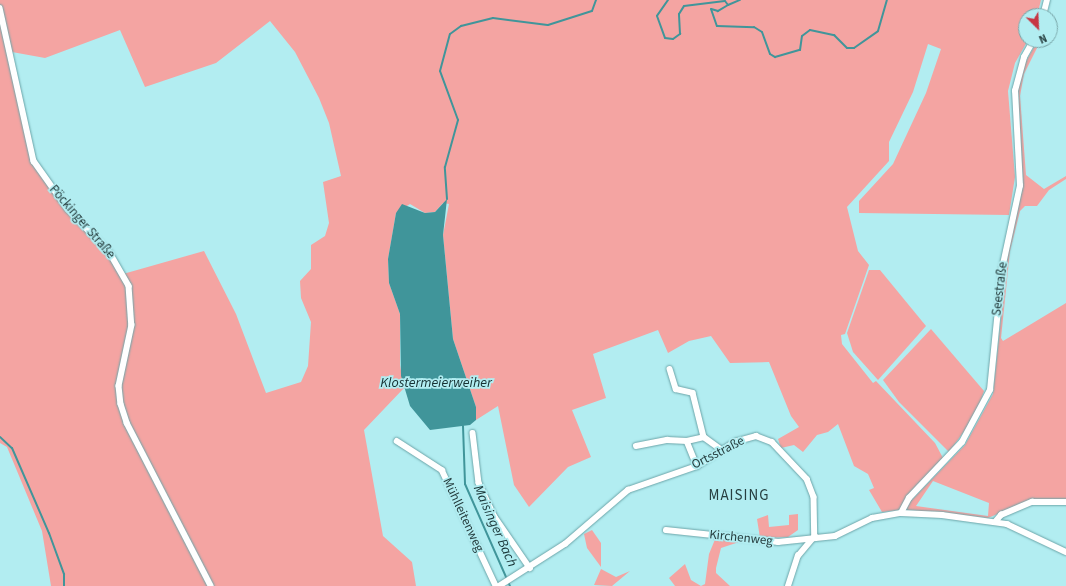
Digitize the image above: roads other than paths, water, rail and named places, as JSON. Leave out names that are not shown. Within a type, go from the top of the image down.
[{"type":"street","name":"Pöckinger Straße","points":[[0,8],[34,161],[68,209],[110,253],[129,286],[132,325],[120,386],[121,404],[127,424],[211,586]]},
{"type":"street","name":"Seestraße","points":[[901,514],[909,498],[962,442],[990,390],[1002,269],[1020,186],[1014,96],[1021,65],[1030,48]]},
{"type":"street","points":[[670,369],[676,389],[693,393],[704,437],[722,450]]},
{"type":"street","points":[[473,433],[479,483],[495,517],[530,568]]},
{"type":"street","name":"Ortsstraße","points":[[501,585],[530,568],[565,544],[628,490],[697,466],[722,450],[756,436],[772,442],[807,479],[816,504],[815,536]]},
{"type":"street","points":[[636,446],[667,440],[687,441],[704,437]]},
{"type":"street","name":"Mühlleitenweg","points":[[397,441],[442,470],[496,586]]},
{"type":"street","points":[[687,441],[697,466]]},
{"type":"street","points":[[996,521],[1001,515],[1032,502],[1066,502]]},
{"type":"street","points":[[788,586],[798,556],[815,536],[836,536],[872,518],[901,514],[996,521],[1026,531],[1066,552]]},
{"type":"street","name":"Kirchenweg","points":[[666,530],[761,542],[815,536]]},
{"type":"water","name":"Klostermeierweiher","points":[[447,199],[443,235],[453,339],[476,407],[476,420],[470,425],[430,430],[410,406],[401,376],[400,314],[389,283],[388,259],[396,213],[402,204],[425,213],[435,212]]},
{"type":"waterway","name":"Maisinger Bach","points":[[447,199],[445,167],[458,120],[440,71],[450,34],[461,26],[493,18],[548,25],[592,11],[596,0]]},
{"type":"waterway","name":"Maisinger Bach","points":[[668,0],[657,16],[665,38],[673,39],[680,34],[679,14],[684,6],[725,1],[728,5],[718,11],[711,9],[717,26],[754,27],[762,32],[770,54],[775,57],[800,50],[802,36],[810,30],[834,35],[847,48],[854,48],[878,31],[887,0]]},
{"type":"waterway","points":[[728,5],[740,0]]},
{"type":"waterway","name":"Maisinger Bach","points":[[463,426],[465,484],[510,586]]},
{"type":"waterway","points":[[0,437],[12,448],[49,533],[64,574],[64,586]]},
{"type":"district","name":"MAISING","points":[[739,496]]}]
